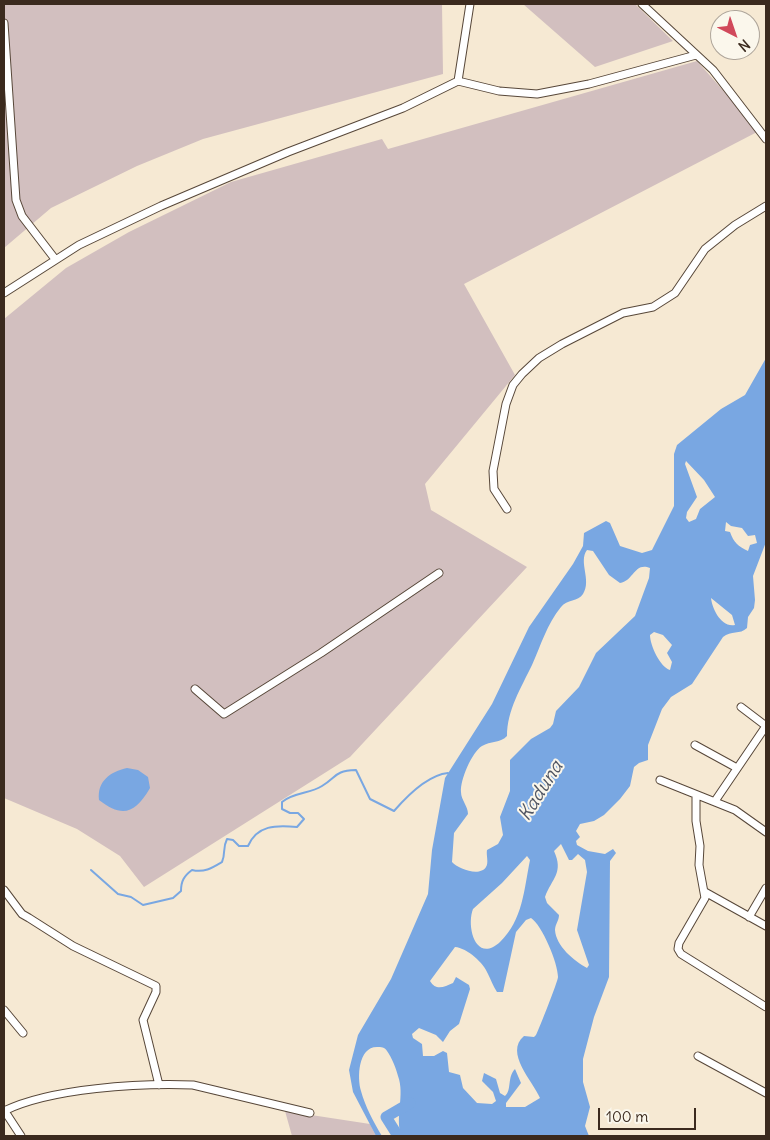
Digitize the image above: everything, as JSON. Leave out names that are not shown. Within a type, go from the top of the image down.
[{"type":"street","points":[[458,81],[470,4]]},
{"type":"street","points":[[642,4],[713,70],[766,139]]},
{"type":"street","points":[[4,23],[16,200],[22,216],[55,259]]},
{"type":"street","points":[[4,293],[79,245],[161,206],[288,152],[403,108],[458,81],[499,91],[537,94],[589,84],[696,55]]},
{"type":"street","points":[[507,509],[494,489],[493,470],[506,404],[513,385],[522,374],[538,358],[562,344],[623,313],[652,307],[675,293],[705,249],[735,225],[766,206]]},
{"type":"street","points":[[195,689],[224,714],[321,653],[439,573]]},
{"type":"street","points":[[715,801],[766,726],[741,707]]},
{"type":"street","points":[[695,745],[737,768]]},
{"type":"street","points":[[660,780],[735,810],[766,832]]},
{"type":"street","points":[[696,796],[696,821],[700,846],[699,865],[705,898],[679,943],[678,949],[681,954],[766,1008]]},
{"type":"street","points":[[749,917],[766,888]]},
{"type":"street","points":[[4,890],[22,914],[73,946],[156,986],[156,992],[143,1020],[159,1085]]},
{"type":"street","points":[[705,892],[766,926]]},
{"type":"street","points":[[4,1010],[23,1033]]},
{"type":"street","points":[[698,1056],[766,1093]]},
{"type":"street","points":[[21,1136],[4,1111],[39,1098],[159,1085],[193,1085],[310,1113]]},
{"type":"shaded area","points":[[4,4],[442,4],[443,74],[203,139],[137,166],[51,208],[4,248]]},
{"type":"shaded area","points":[[523,4],[635,4],[673,41],[595,67]]},
{"type":"shaded area","points":[[697,61],[759,131],[464,284],[515,375],[425,484],[431,510],[527,567],[350,757],[144,887],[120,856],[77,829],[4,798],[4,319],[66,268],[129,232],[231,182],[382,139],[388,149]]},
{"type":"shaded area","points":[[285,1111],[370,1124],[376,1136],[292,1136]]},
{"type":"water","points":[[766,358],[766,542],[753,576],[755,600],[754,608],[748,617],[747,628],[723,637],[692,684],[671,697],[662,709],[648,745],[648,760],[634,767],[630,786],[604,815],[594,821],[580,824],[576,831],[580,837],[576,841],[577,845],[588,851],[605,854],[613,849],[616,853],[610,861],[609,977],[594,1017],[583,1059],[583,1082],[590,1107],[585,1126],[589,1136],[401,1136],[399,1128],[400,1083],[391,1057],[386,1050],[377,1047],[371,1048],[366,1052],[359,1071],[361,1091],[365,1103],[382,1136],[376,1136],[353,1092],[349,1070],[358,1035],[391,979],[428,894],[432,850],[445,778],[492,704],[529,627],[573,564],[583,546],[584,533],[606,521],[610,523],[620,546],[642,553],[652,550],[674,506],[674,454],[677,445],[721,409],[745,395]],"holes":[[[686,461],[704,480],[715,497],[700,509],[696,519],[689,522],[686,518],[687,512],[697,497],[685,464]],[[726,522],[731,526],[742,528],[748,536],[755,535],[757,543],[750,545],[748,551],[737,544],[730,532],[725,531]],[[587,550],[593,551],[609,575],[620,583],[625,582],[637,570],[645,567],[650,568],[649,578],[635,616],[596,653],[579,687],[556,711],[550,728],[531,739],[510,760],[510,791],[500,817],[503,835],[498,844],[487,850],[486,867],[479,871],[469,871],[452,862],[454,833],[468,814],[461,792],[465,774],[478,749],[485,744],[502,740],[507,736],[509,717],[515,699],[552,620],[563,604],[581,597],[583,594],[586,583],[584,560]],[[711,598],[732,615],[735,625],[725,623],[713,607]],[[654,632],[663,635],[672,645],[667,653],[672,662],[670,670],[659,660],[650,635]],[[561,844],[569,860],[572,860],[578,854],[585,860],[587,872],[577,930],[589,965],[587,968],[571,957],[559,942],[555,930],[559,915],[547,903],[545,897],[556,875],[557,859],[554,851]],[[527,856],[530,860],[518,914],[508,933],[492,948],[485,949],[479,946],[475,940],[471,925],[473,909],[502,883]],[[531,918],[535,922],[549,945],[558,977],[536,1035],[534,1037],[524,1036],[517,1050],[518,1059],[540,1098],[525,1107],[506,1107],[506,1103],[521,1083],[515,1069],[505,1096],[500,1093],[496,1079],[484,1073],[482,1081],[493,1092],[496,1101],[492,1104],[477,1103],[463,1088],[460,1075],[449,1072],[447,1053],[443,1051],[434,1056],[423,1056],[422,1044],[413,1038],[412,1034],[419,1028],[436,1035],[443,1042],[450,1031],[459,1024],[470,989],[469,985],[456,977],[453,983],[440,987],[435,986],[430,981],[455,947],[465,950],[479,961],[486,970],[497,992],[503,992],[516,932],[526,920]]]},
{"type":"water","points":[[127,768],[138,770],[148,777],[150,788],[133,808],[121,811],[107,806],[99,800],[99,793],[102,783],[106,778],[115,772]]},
{"type":"waterway","points":[[91,870],[118,894],[131,897],[143,905],[173,898],[181,891],[183,879],[192,870],[204,870],[222,862],[227,839],[233,840],[239,846],[248,846],[256,834],[262,830],[282,826],[297,827],[304,819],[298,813],[290,813],[282,809],[282,802],[292,796],[317,789],[340,773],[356,770],[370,799],[394,811],[426,782],[448,773]]},
{"type":"waterway","name":"Kaduna","points":[[398,1136],[386,1117],[410,1103]]}]
